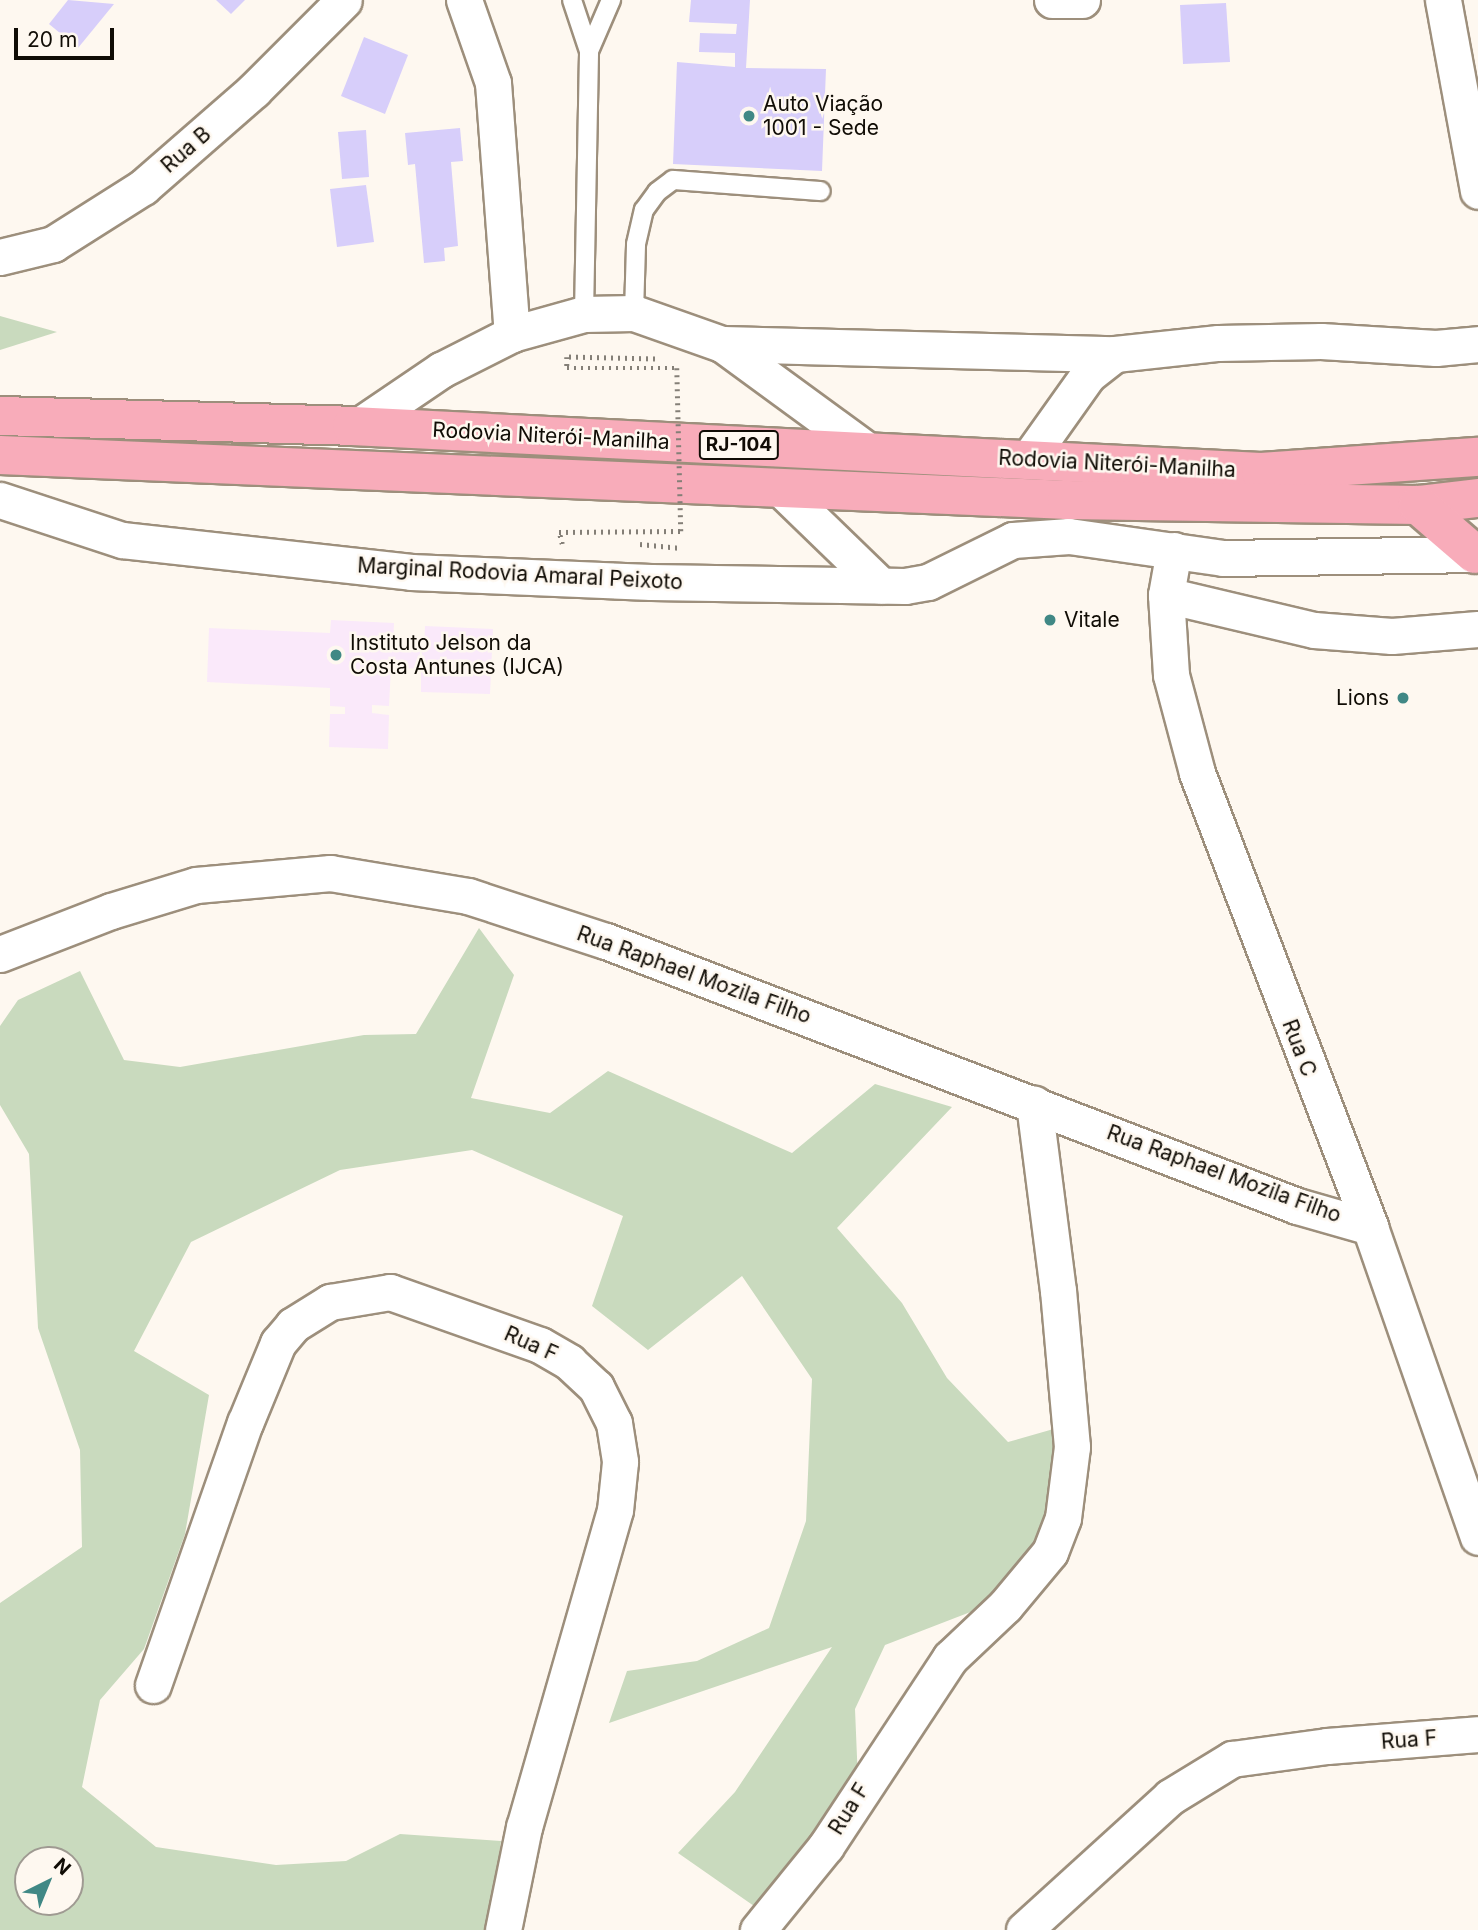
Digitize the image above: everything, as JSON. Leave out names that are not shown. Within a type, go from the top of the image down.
[{"type":"highway","name":"Rodovia Niterói-Manilha","points":[[0,416],[357,427],[1029,458],[1261,472],[1478,457]]},
{"type":"highway","name":"Rodovia Niterói-Manilha","points":[[9,456],[781,489],[1068,518],[1418,505],[1478,498]]},
{"type":"highway","points":[[1418,505],[1476,554]]},
{"type":"street","name":"Rua B","points":[[0,257],[53,244],[143,187],[254,90],[344,0]]},
{"type":"street","points":[[464,0],[493,83],[512,334]]},
{"type":"street","points":[[1052,0],[1082,0]]},
{"type":"street","points":[[1443,0],[1478,191]]},
{"type":"street","points":[[357,427],[441,370],[512,334],[584,314],[634,313],[670,322],[722,344],[869,451]]},
{"type":"street","points":[[722,344],[1115,354],[1217,344],[1321,341],[1436,348],[1478,344]]},
{"type":"street","points":[[1029,458],[1087,376],[1115,354]]},
{"type":"street","name":"Marginal Rodovia Amaral Peixoto","points":[[9,456],[8,501],[122,540],[411,572],[881,586],[928,582],[1013,540],[1068,518],[1174,550],[1223,558],[1476,554]]},
{"type":"street","points":[[781,489],[881,586]]},
{"type":"street","name":"Rua C","points":[[1174,550],[1166,596],[1171,675],[1197,773],[1370,1227],[1478,1536]]},
{"type":"street","points":[[1166,596],[1314,630],[1392,636],[1478,629]]},
{"type":"street","name":"Rua Raphael Mozila Filho","points":[[0,954],[111,911],[196,886],[330,873],[468,896],[606,941],[1297,1206],[1370,1227]]},
{"type":"street","name":"Rua F","points":[[758,1930],[826,1846],[909,1715],[950,1658],[1005,1606],[1050,1552],[1063,1518],[1072,1447],[1058,1291],[1034,1104]]},
{"type":"street","name":"Rua F","points":[[153,1685],[246,1423],[278,1343],[293,1325],[330,1303],[390,1293],[540,1345],[569,1362],[596,1387],[614,1423],[620,1462],[615,1510],[524,1827],[503,1930]]},
{"type":"street","name":"Rua F","points":[[1024,1930],[1170,1797],[1232,1759],[1327,1745],[1478,1734]]},
{"type":"lane","points":[[572,0],[589,51],[584,314]]},
{"type":"lane","points":[[589,51],[611,0]]},
{"type":"lane","points":[[634,313],[636,244],[644,210],[657,192],[673,180],[821,191]]},
{"type":"path","points":[[573,544],[559,544],[559,532],[681,531],[677,368],[567,368],[567,357],[669,359],[670,322]]},
{"type":"path","points":[[627,544],[681,544],[680,582]]},
{"type":"shaded area","points":[[331,620],[394,623],[393,647],[424,648],[425,626],[493,629],[490,694],[421,692],[421,669],[391,667],[389,706],[372,705],[372,713],[389,715],[388,749],[329,747],[330,714],[345,714],[345,707],[330,706],[330,688],[207,682],[209,628],[330,633]]},
{"type":"green space","points":[[0,316],[57,332],[0,350]]},
{"type":"green space","points":[[479,928],[514,975],[471,1098],[550,1113],[608,1071],[792,1153],[875,1084],[952,1107],[837,1228],[902,1303],[947,1378],[1008,1442],[1064,1426],[1036,1564],[986,1606],[885,1645],[855,1709],[858,1781],[799,1874],[754,1906],[678,1853],[735,1792],[832,1647],[609,1723],[627,1671],[697,1661],[769,1628],[806,1521],[812,1379],[742,1276],[648,1350],[592,1306],[623,1216],[472,1150],[340,1170],[191,1242],[134,1351],[209,1395],[185,1534],[144,1649],[100,1700],[82,1787],[156,1847],[276,1865],[346,1861],[400,1834],[501,1841],[489,1930],[0,1930],[0,1603],[82,1547],[80,1450],[38,1328],[29,1154],[0,1105],[0,1026],[18,1000],[80,971],[124,1060],[180,1067],[364,1035],[416,1034]]},
{"type":"building","points":[[68,0],[114,4],[78,48],[49,24]]},
{"type":"building","points":[[216,0],[245,0],[231,14]]},
{"type":"building","name":"Auto Viação 1001 - Sede","points":[[691,0],[750,0],[746,68],[826,69],[822,171],[673,164],[677,62],[735,67],[735,53],[699,52],[700,33],[736,34],[737,24],[689,22]]},
{"type":"building","points":[[1226,3],[1230,62],[1183,64],[1180,5]]},
{"type":"building","points":[[364,37],[408,55],[385,114],[341,96]]},
{"type":"building","points":[[460,128],[463,161],[451,162],[458,246],[444,248],[445,261],[424,263],[415,164],[408,165],[405,133]]},
{"type":"building","points":[[366,130],[369,177],[342,179],[338,132]]},
{"type":"building","points":[[366,185],[374,242],[337,247],[330,189]]},
{"type":"place","name":"Auto Viação 1001 - Sede","points":[[749,116]]},
{"type":"place","name":"Vitale","points":[[1050,620]]},
{"type":"place","name":"Instituto Jelson da Costa Antunes (IJCA)","points":[[336,655]]},
{"type":"place","name":"Lions","points":[[1403,698]]}]
